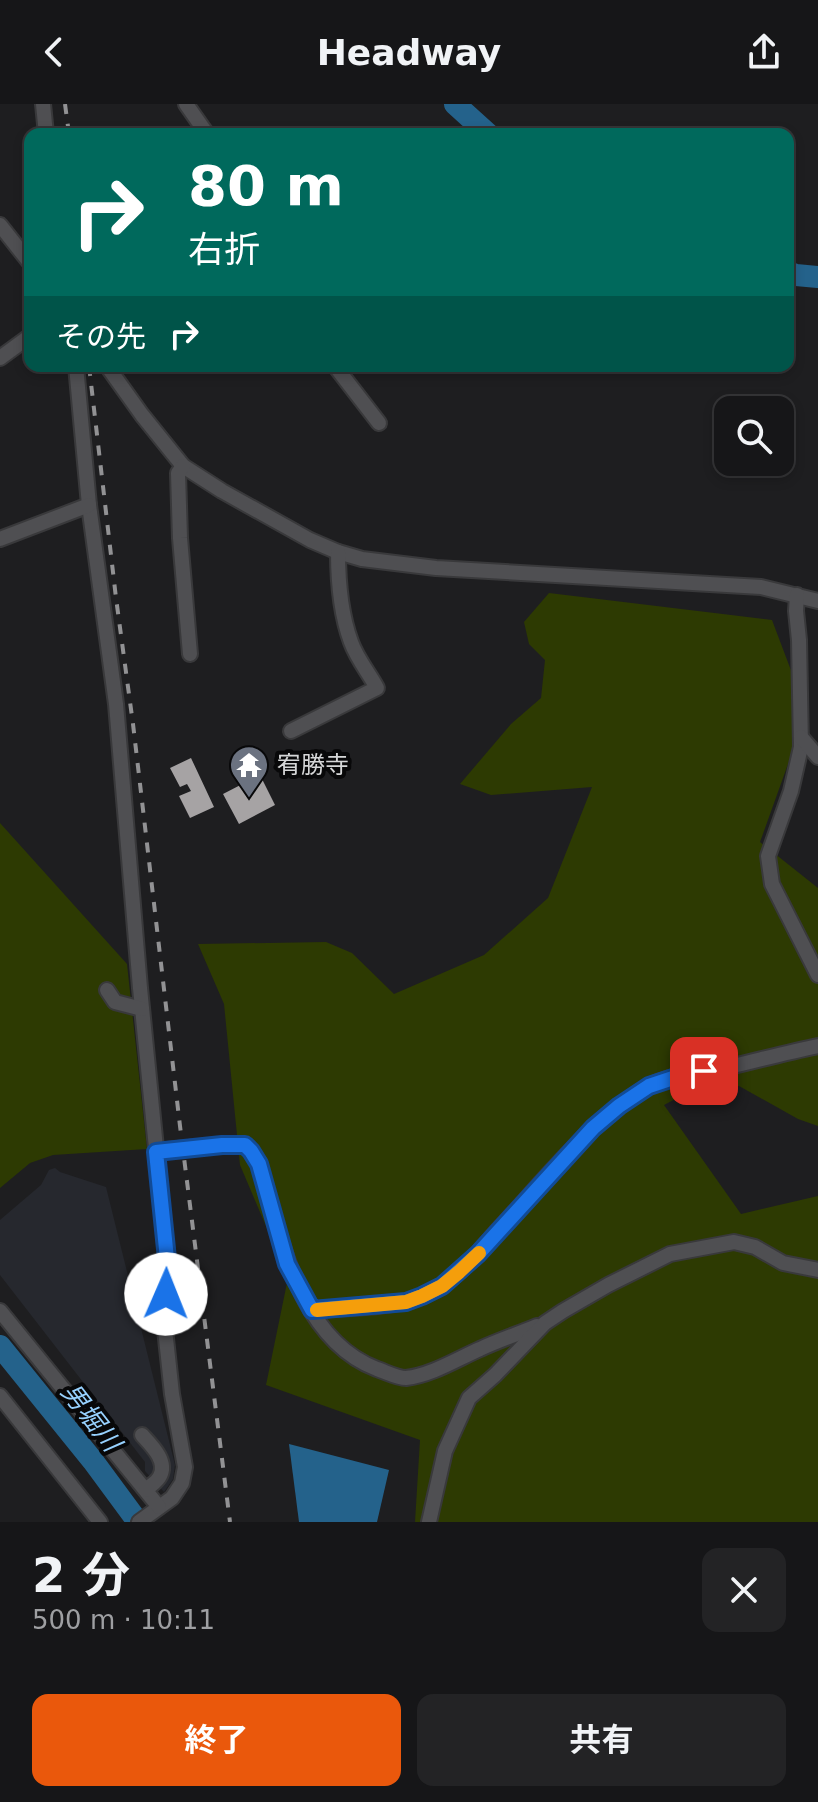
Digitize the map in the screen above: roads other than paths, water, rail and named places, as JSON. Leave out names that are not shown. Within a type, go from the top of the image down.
[{"type":"street","points":[[43,104],[45,128]]},
{"type":"street","points":[[186,104],[203,128]]},
{"type":"street","points":[[0,225],[24,255]]},
{"type":"street","points":[[0,358],[24,340]]},
{"type":"street","points":[[0,1311],[146,1490],[149,1515],[172,1498],[182,1483],[185,1467],[172,1394],[163,1311],[169,1278],[161,1151],[142,1009],[116,704],[89,505],[77,372]]},
{"type":"street","points":[[111,372],[183,466],[310,540],[338,552],[362,559],[436,568],[761,587],[818,601]]},
{"type":"street","points":[[340,372],[379,423]]},
{"type":"street","points":[[183,466],[178,473],[180,538],[190,654]]},
{"type":"street","points":[[0,539],[89,505]]},
{"type":"street","points":[[291,731],[377,688],[352,645],[345,622],[338,552]]},
{"type":"street","points":[[797,595],[801,747],[791,791],[768,856],[772,884],[818,975]]},
{"type":"street","points":[[801,737],[818,757]]},
{"type":"street","points":[[107,990],[115,1002],[142,1009]]},
{"type":"street","points":[[312,1310],[406,1302],[442,1286],[478,1254],[593,1128],[649,1086],[682,1075],[818,1046]]},
{"type":"street","points":[[161,1151],[222,1145],[245,1145],[251,1151],[259,1164],[287,1264],[312,1310],[332,1341],[370,1366],[403,1378],[432,1371],[545,1323]]},
{"type":"street","points":[[429,1522],[445,1451],[469,1398],[545,1323],[563,1311],[670,1254],[734,1242],[755,1247],[783,1263],[818,1270]]},
{"type":"street","points":[[0,1396],[100,1522]]},
{"type":"street","points":[[142,1435],[158,1454],[162,1465],[160,1477],[146,1490]]},
{"type":"water","points":[[289,1444],[389,1470],[377,1522],[299,1522]]},
{"type":"waterway","points":[[455,104],[481,128]]},
{"type":"waterway","points":[[794,274],[818,277]]},
{"type":"waterway","name":"男堀川","points":[[0,1346],[138,1522]]},
{"type":"railway","points":[[65,104],[68,128]]},
{"type":"railway","points":[[90,372],[230,1522]]},
{"type":"place","name":"宥勝寺","points":[[249,799]]}]
